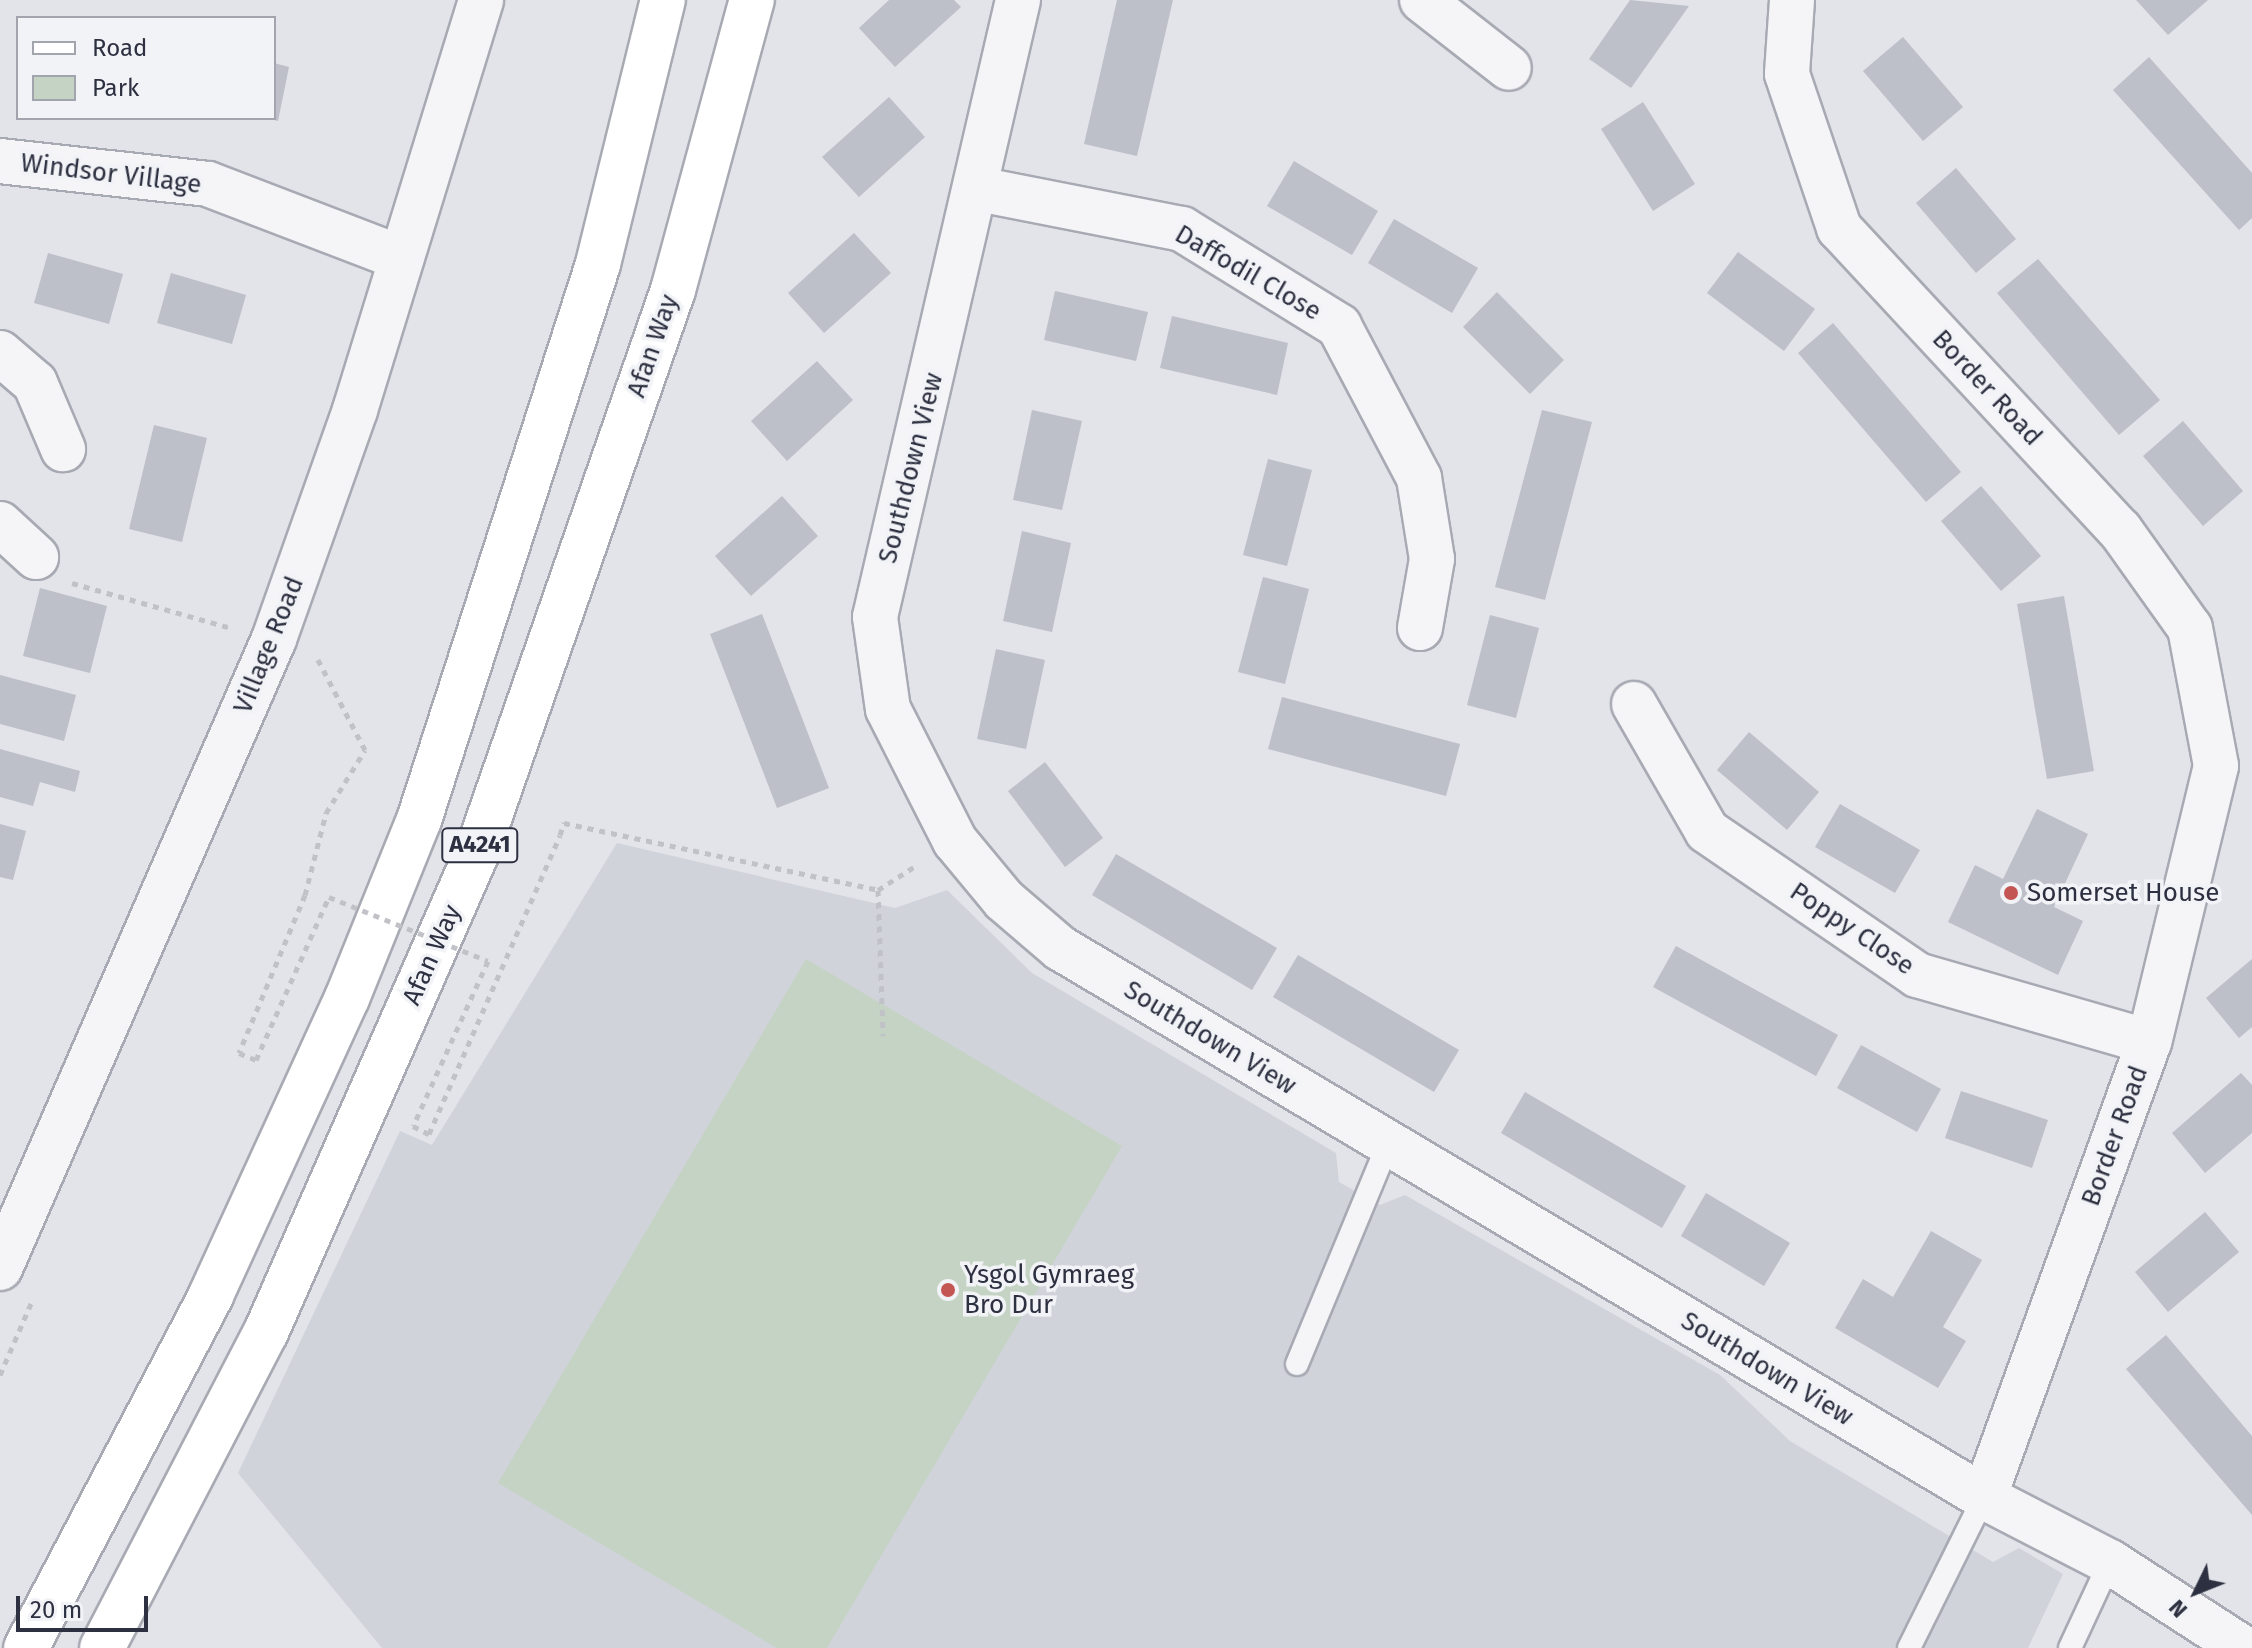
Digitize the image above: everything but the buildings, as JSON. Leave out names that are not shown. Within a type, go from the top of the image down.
[{"type":"main road","name":"A4241","points":[[26,1648],[211,1295],[347,998],[419,820],[598,264],[663,0]]},
{"type":"main road","name":"Afan Way","points":[[102,1648],[266,1332],[478,850],[673,290],[752,0]]},
{"type":"street","name":"Village Road","points":[[0,1268],[13,1207],[294,645],[401,258],[481,0]]},
{"type":"street","name":"Southdown View","points":[[1018,0],[978,189],[875,617],[888,709],[955,841],[1004,900],[1060,948],[1984,1497],[2110,1562],[2243,1648]]},
{"type":"street","points":[[1422,0],[1509,68]]},
{"type":"street","name":"Border Road","points":[[1792,0],[1787,74],[1839,228],[2120,530],[2190,628],[2234,765],[2149,1042],[1984,1497]]},
{"type":"street","name":"Windsor Village","points":[[0,161],[208,184],[401,258]]},
{"type":"street","name":"Daffodil Close","points":[[978,189],[1182,229],[1339,326],[1419,478],[1432,559],[1420,628]]},
{"type":"street","points":[[0,353],[35,383],[63,449]]},
{"type":"street","points":[[0,524],[36,557]]},
{"type":"street","name":"Poppy Close","points":[[1634,704],[1707,831],[1917,975],[2149,1042]]},
{"type":"lane","points":[[1297,1364],[1388,1144]]},
{"type":"lane","points":[[1909,1648],[1984,1497]]},
{"type":"lane","points":[[2070,1648],[2110,1562]]},
{"type":"path","points":[[36,557],[79,588],[294,645],[365,750],[326,813],[305,895],[239,1053],[256,1060],[329,897],[488,961],[413,1126],[429,1134],[564,823],[878,890],[955,841]]},
{"type":"path","points":[[878,890],[883,1036]]},
{"type":"shaded area","name":"Ysgol Gymraeg Bro Dur","points":[[617,843],[895,908],[947,890],[1032,973],[1336,1153],[1339,1182],[1380,1205],[1405,1195],[1720,1375],[1790,1441],[1993,1562],[2019,1548],[2063,1574],[2028,1648],[382,1648],[238,1473],[400,1131],[432,1145]]},
{"type":"green space","points":[[806,959],[1122,1146],[827,1648],[777,1648],[498,1483]]},
{"type":"place","name":"Somerset House","points":[[2011,893]]},
{"type":"place","name":"Ysgol Gymraeg Bro Dur","points":[[948,1290]]}]
